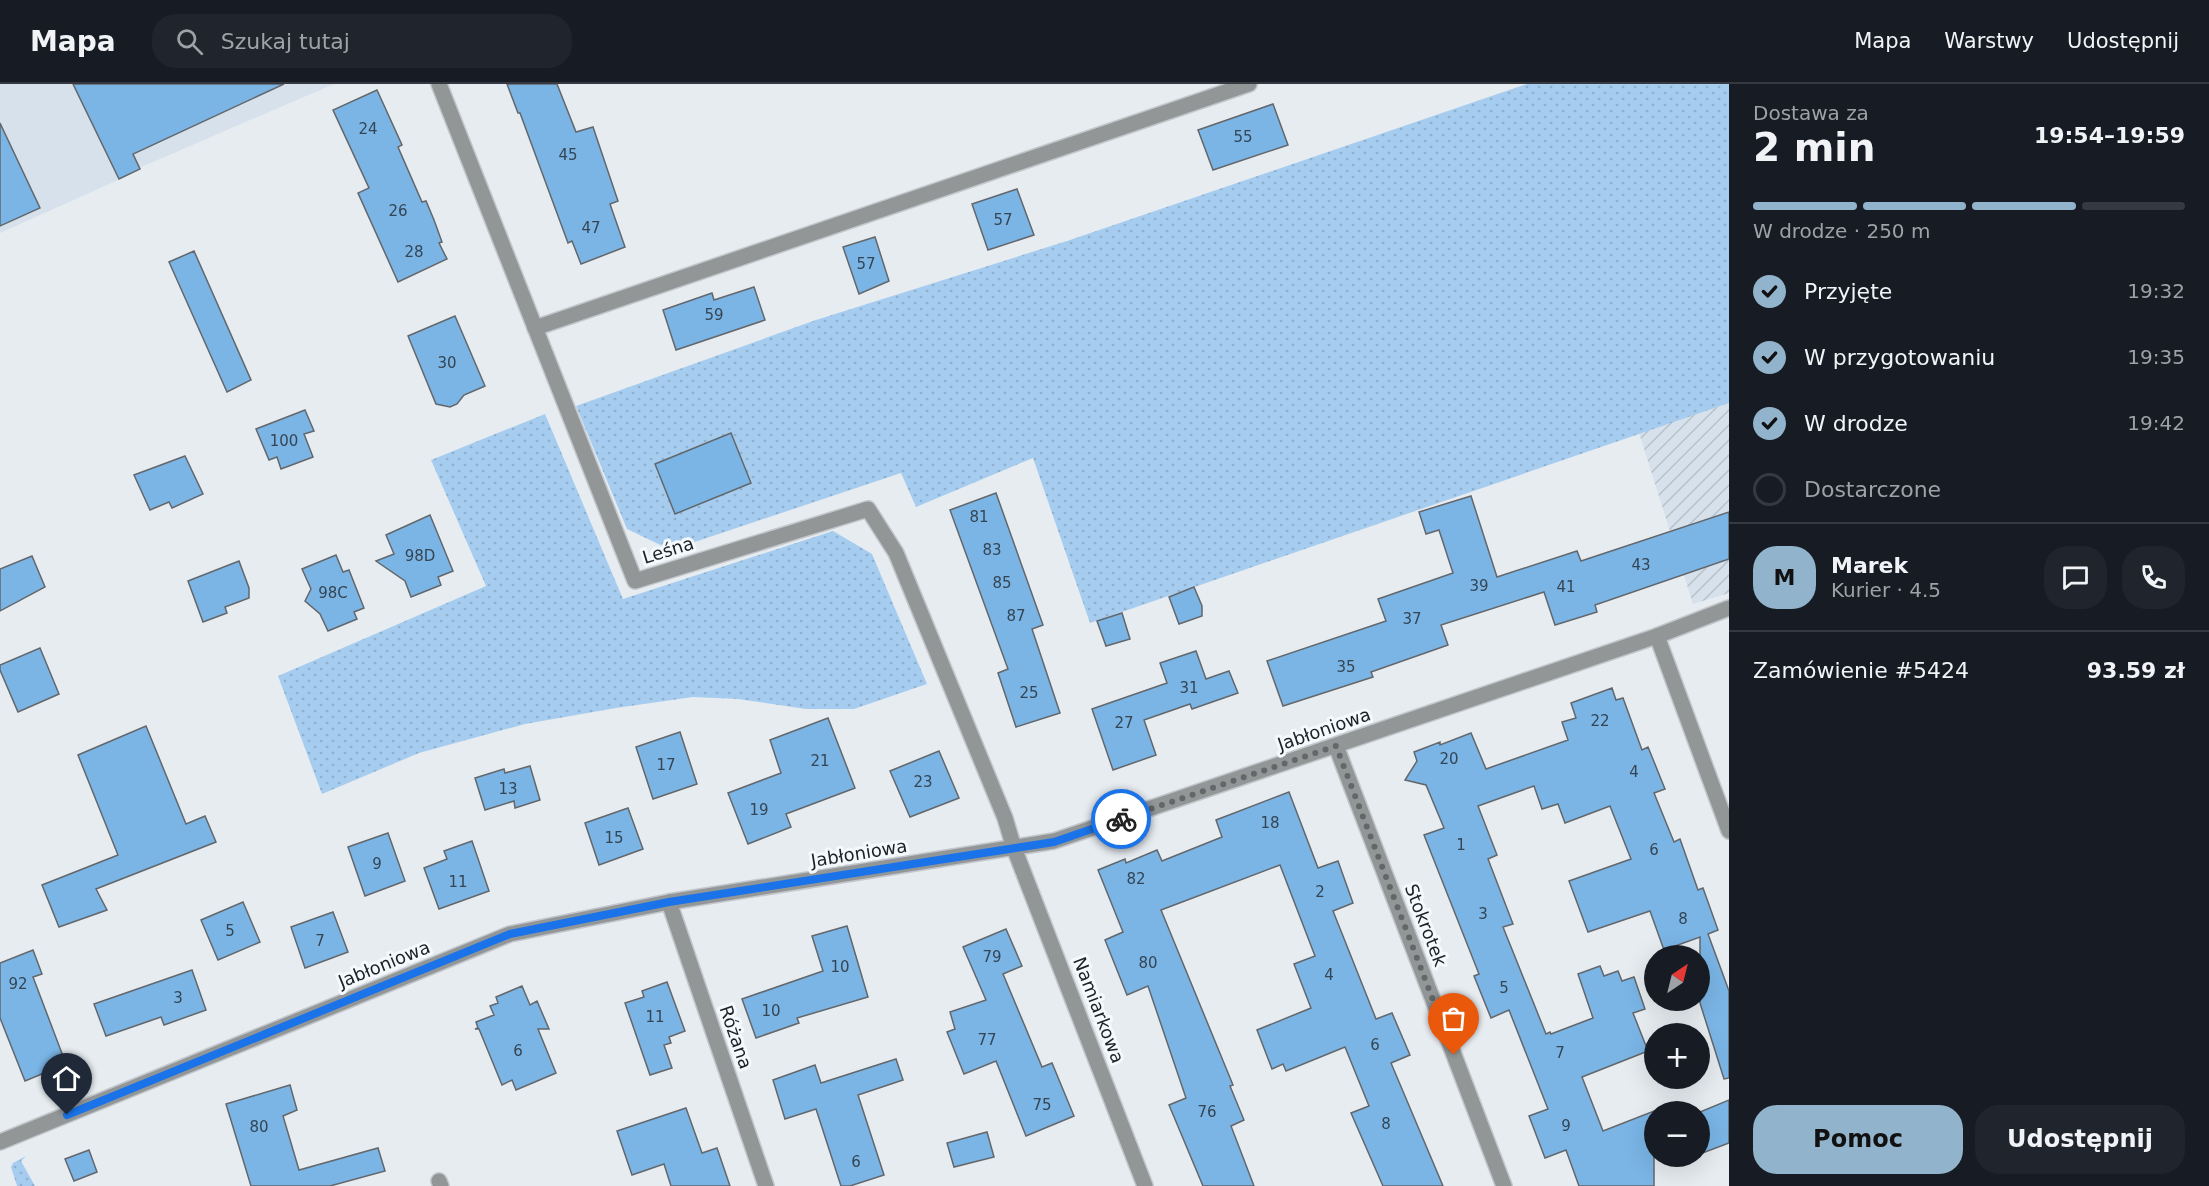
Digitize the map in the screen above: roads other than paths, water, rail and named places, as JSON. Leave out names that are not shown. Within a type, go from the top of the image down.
[{"type":"street","name":"Leśna","points":[[439,84],[635,581],[868,509],[896,553],[1005,818],[1014,848]]},
{"type":"street","points":[[535,328],[1249,84]]},
{"type":"street","name":"Jabłoniowa","points":[[0,1142],[510,934],[669,902],[1054,842],[1657,636],[1729,608]]},
{"type":"street","points":[[1657,636],[1729,831]]},
{"type":"street","name":"Stokrotek","points":[[1336,746],[1504,1186]]},
{"type":"street","name":"Namiarkowa","points":[[1014,848],[1145,1186]]},
{"type":"street","name":"Różana","points":[[669,902],[766,1186]]}]
